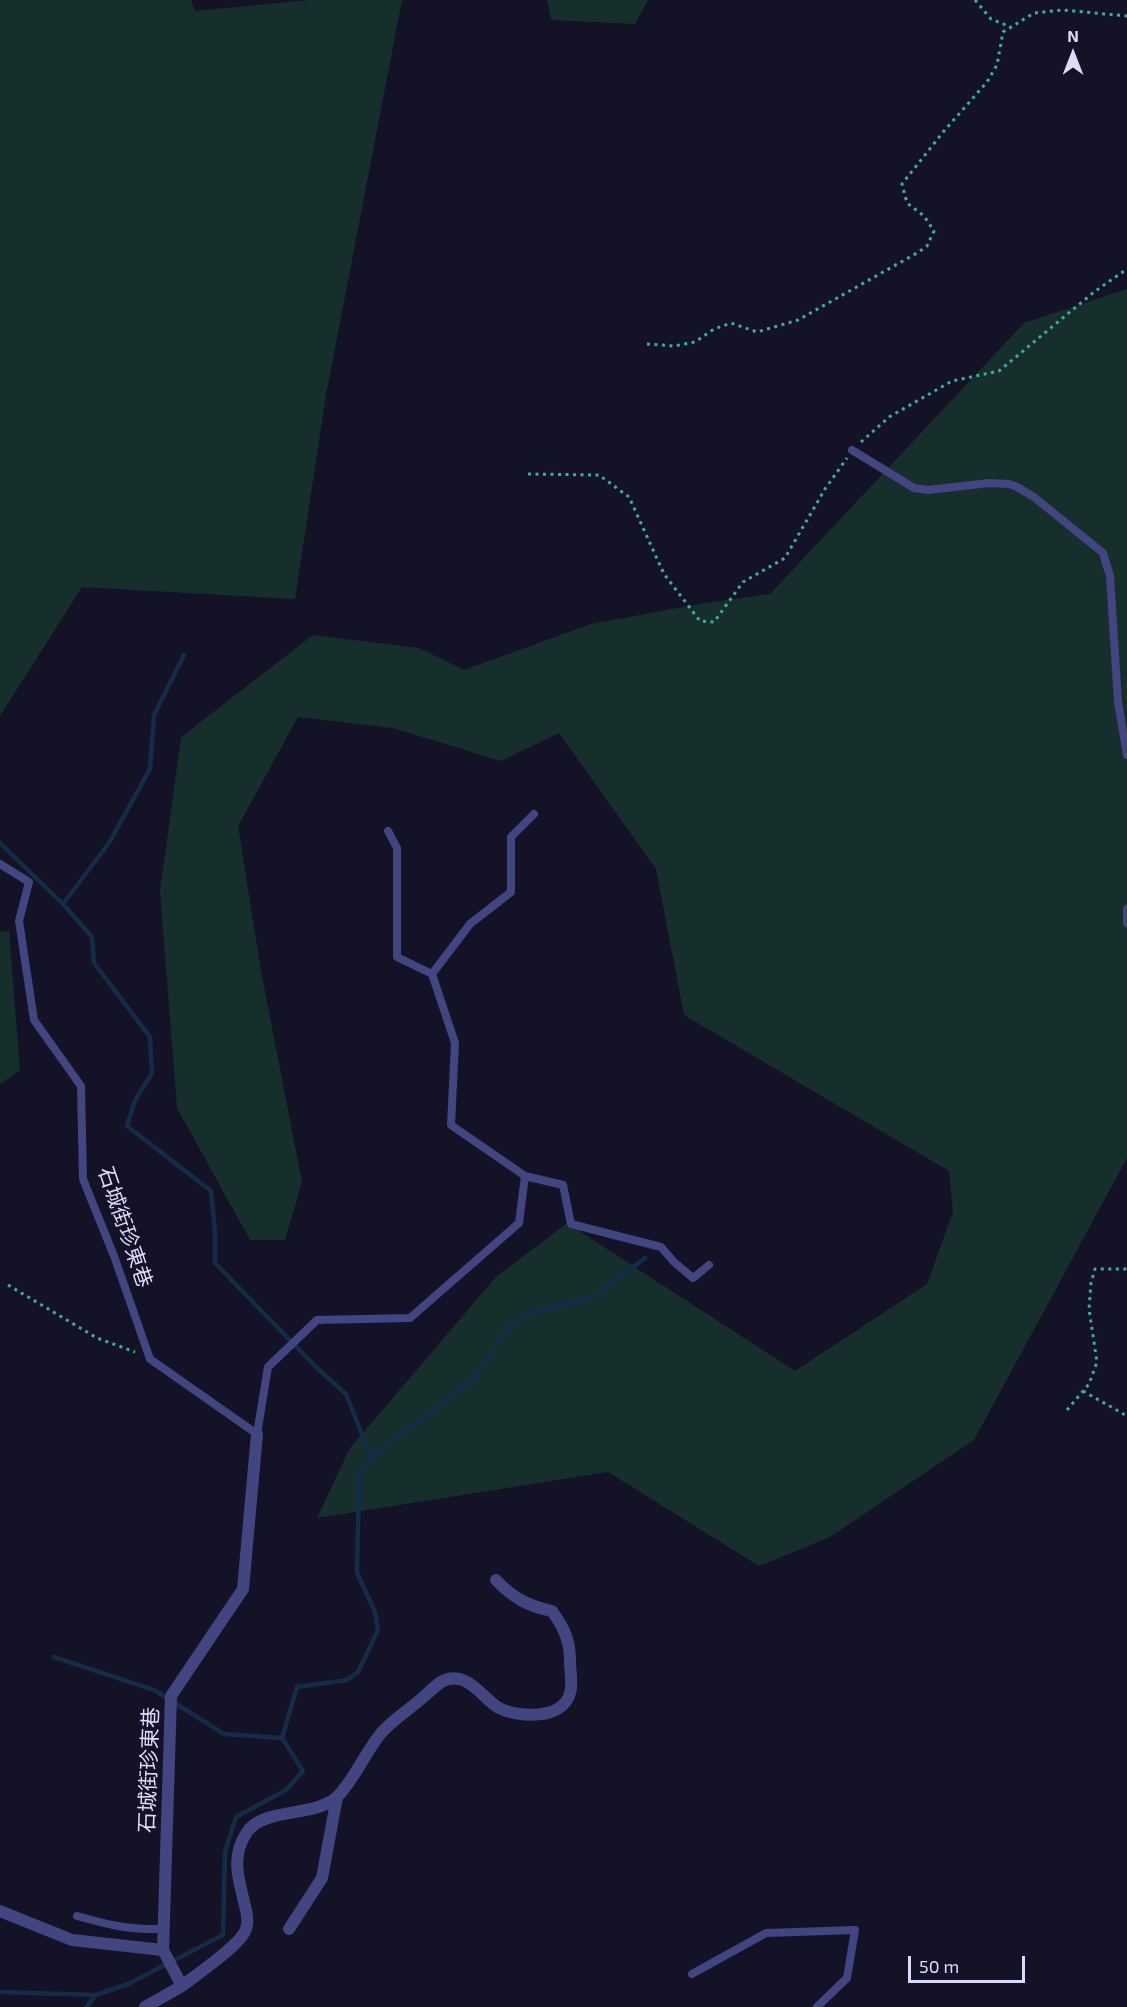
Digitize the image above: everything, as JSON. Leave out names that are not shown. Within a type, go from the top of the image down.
[{"type":"street","name":"石城街珍東巷","points":[[182,1986],[163,1950],[171,1696],[243,1589],[257,1434]]},
{"type":"street","points":[[289,1929],[322,1878],[337,1797],[383,1731],[443,1681],[468,1682],[499,1708],[520,1714],[554,1713],[565,1703],[570,1692],[570,1647],[564,1628],[552,1611],[530,1606],[496,1580]]},
{"type":"street","points":[[145,2007],[182,1986],[237,1942],[246,1929],[248,1917],[236,1861],[239,1846],[248,1830],[260,1822],[314,1808],[337,1797]]},
{"type":"street","points":[[0,1911],[72,1940],[163,1950]]},
{"type":"lane","points":[[852,450],[914,488],[928,490],[989,483],[1009,484],[1017,487],[1034,497],[1103,553],[1110,576],[1118,702],[1127,754]]},
{"type":"lane","points":[[432,974],[470,924],[511,892],[511,837],[534,813]]},
{"type":"lane","points":[[388,831],[397,848],[397,957],[432,974],[455,1044],[451,1125],[525,1176],[563,1185],[571,1224],[661,1247],[693,1278],[709,1265]]},
{"type":"lane","name":"石城街珍東巷","points":[[0,864],[29,882],[19,921],[34,1020],[81,1086],[82,1179],[114,1256],[150,1359]]},
{"type":"lane","points":[[1127,909],[1127,923]]},
{"type":"lane","name":"石城街珍東巷","points":[[257,1434],[268,1367],[317,1320],[410,1318],[519,1223],[525,1176]]},
{"type":"lane","points":[[150,1359],[257,1434]]},
{"type":"lane","points":[[77,1916],[135,1930],[163,1929]]},
{"type":"lane","points":[[692,1974],[766,1933],[855,1930],[848,1978],[818,2007]]},
{"type":"path","points":[[975,0],[992,19],[1011,27]]},
{"type":"path","points":[[647,344],[674,345],[695,342],[714,329],[731,323],[757,332],[798,320],[927,246],[934,231],[924,216],[907,203],[902,184],[987,82],[997,65],[1003,32],[1034,13],[1063,10],[1127,16]]},
{"type":"path","points":[[528,474],[599,475],[629,497],[664,574],[700,621],[714,622],[742,582],[785,558],[825,489],[852,450],[889,417],[952,381],[999,371],[1094,292],[1127,269]]},
{"type":"path","points":[[1067,1410],[1089,1383],[1097,1362],[1089,1309],[1091,1282],[1095,1269],[1127,1269]]},
{"type":"path","points":[[8,1285],[97,1338],[150,1359]]},
{"type":"path","points":[[1083,1390],[1127,1416]]},
{"type":"green space","points":[[0,0],[191,0],[195,11],[309,0],[402,0],[326,395],[295,599],[82,587],[0,716]]},
{"type":"green space","points":[[547,0],[648,0],[635,24],[551,20]]},
{"type":"green space","points":[[1127,289],[1127,1158],[974,1440],[830,1537],[759,1566],[608,1472],[317,1518],[350,1448],[496,1277],[567,1223],[795,1371],[927,1284],[953,1212],[949,1171],[684,1015],[656,869],[559,733],[501,761],[393,728],[298,717],[238,826],[261,971],[302,1182],[285,1240],[250,1240],[177,1108],[160,891],[181,737],[313,635],[419,648],[464,670],[591,624],[705,603],[770,594],[1024,323]]},
{"type":"green space","points":[[9,931],[20,1070],[0,1084],[0,932]]},
{"type":"waterway","points":[[63,904],[109,843],[150,769],[154,715],[184,655]]},
{"type":"waterway","points":[[0,843],[63,904],[92,937],[94,963],[150,1037],[152,1073],[135,1100],[127,1126],[211,1191],[215,1263],[316,1367],[346,1394],[371,1457],[359,1474],[357,1573],[375,1612],[378,1630],[358,1672],[347,1680],[297,1687],[282,1738],[303,1771],[286,1790],[236,1817],[225,1852],[223,1935],[128,1984],[96,1995],[86,2007]]},
{"type":"waterway","points":[[371,1457],[474,1379],[505,1331],[523,1315],[592,1297],[645,1258]]},
{"type":"waterway","points":[[54,1657],[154,1690],[224,1734],[282,1738]]},
{"type":"waterway","points":[[0,1992],[96,1995]]}]
